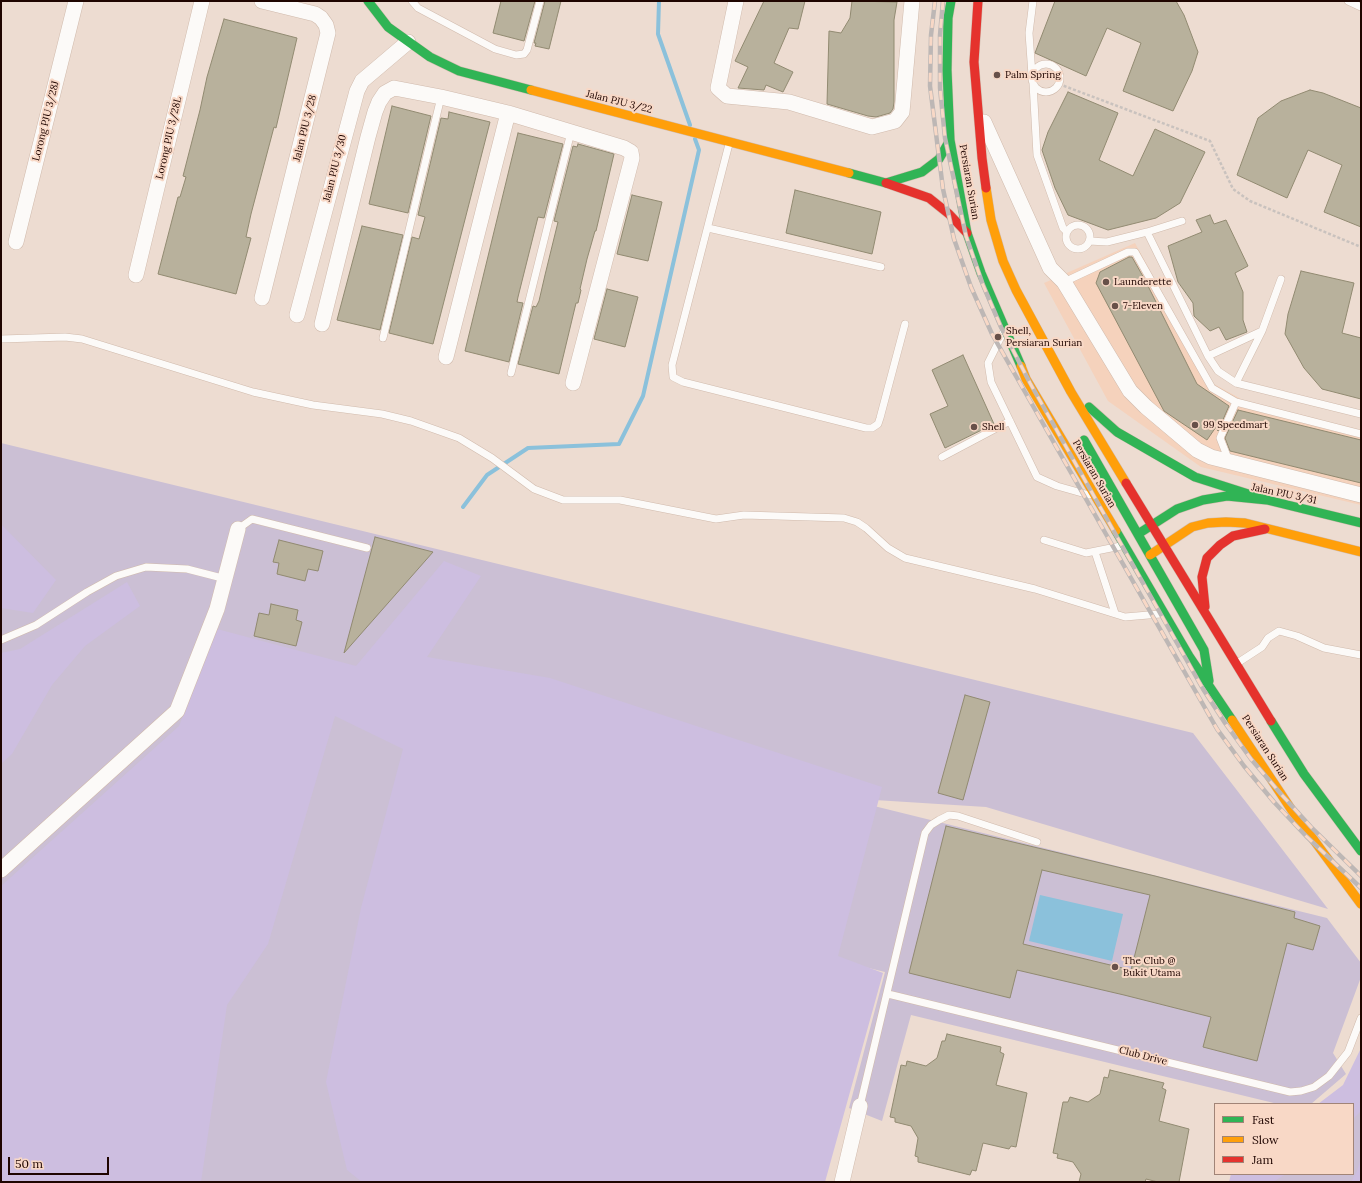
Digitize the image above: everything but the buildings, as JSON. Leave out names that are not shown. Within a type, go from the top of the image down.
[{"type":"main road","name":"Jalan PJU 3/22","points":[[368,1],[388,27],[430,57],[459,71],[912,191],[929,198],[949,214],[967,233]]},
{"type":"main road","name":"Persiaran Surian","points":[[951,1],[948,18],[947,70],[950,140],[967,233],[1004,330],[1026,379],[1189,656],[1210,684],[1291,809],[1361,904]]},
{"type":"main road","name":"Persiaran Surian","points":[[978,1],[974,62],[982,158],[991,220],[1003,260],[1016,290],[1072,392],[1304,774],[1361,851]]},
{"type":"main road","points":[[886,183],[922,172],[939,159],[950,140]]},
{"type":"main road","points":[[954,159],[966,179]]},
{"type":"main road","points":[[1072,392],[1117,432],[1161,459],[1195,477],[1267,500]]},
{"type":"main road","points":[[1080,433],[1204,650],[1210,684]]},
{"type":"main road","name":"Jalan PJU 3/31","points":[[1138,535],[1177,509],[1203,500],[1227,496],[1267,500],[1361,523]]},
{"type":"main road","points":[[1150,555],[1192,527],[1208,523],[1232,522],[1361,552]]},
{"type":"main road","points":[[1206,613],[1202,577],[1208,558],[1220,545],[1233,536],[1265,529]]},
{"type":"street","name":"Lorong PJU 3/28J","points":[[16,242],[76,1]]},
{"type":"street","name":"Lorong PJU 3/28L","points":[[136,276],[202,1]]},
{"type":"street","name":"Jalan PJU 3/28","points":[[262,1],[315,14],[326,25],[328,33],[262,298]]},
{"type":"street","points":[[736,1],[718,88],[727,96],[789,102],[872,127],[895,121],[902,112],[912,1]]},
{"type":"street","name":"Jalan PJU 3/30","points":[[297,315],[356,91],[362,81],[408,42]]},
{"type":"street","points":[[322,324],[375,112],[385,93],[394,88],[441,97],[508,113],[624,148],[630,152],[632,158],[573,383]]},
{"type":"street","points":[[977,104],[992,141],[1050,268],[1064,282],[1130,391],[1146,407],[1197,450],[1211,457],[1361,495]]},
{"type":"street","points":[[446,357],[508,113]]},
{"type":"street","points":[[328,197],[352,203]]},
{"type":"street","points":[[321,224],[345,229]]},
{"type":"street","points":[[1,870],[177,711],[217,609],[238,528]]},
{"type":"street","points":[[842,1182],[860,1106]]},
{"type":"lane","points":[[412,1],[418,8],[496,49],[516,55],[524,54],[528,50],[540,1]]},
{"type":"lane","points":[[1033,1],[1029,33],[1037,155],[1063,228],[1067,232],[1067,241],[1072,247],[1080,248],[1089,241],[1107,242],[1182,221]]},
{"type":"lane","points":[[1348,1],[1361,6]]},
{"type":"lane","points":[[1049,65],[1059,74],[1059,84],[1052,91],[1048,92],[1039,90],[1032,80],[1036,69],[1040,66],[1049,65]]},
{"type":"lane","points":[[383,338],[441,97]]},
{"type":"lane","points":[[511,373],[571,132]]},
{"type":"lane","points":[[730,142],[672,365],[673,377],[677,380],[866,428],[872,428],[878,424],[880,418],[905,324]]},
{"type":"lane","points":[[1067,232],[1075,225],[1082,225],[1088,230],[1089,241]]},
{"type":"lane","points":[[708,228],[881,267]]},
{"type":"lane","points":[[1147,232],[1208,356],[1218,371],[1236,383],[1361,414]]},
{"type":"lane","points":[[1064,282],[1128,252],[1135,252],[1212,388],[1236,402],[1361,434]]},
{"type":"lane","points":[[1236,383],[1262,331],[1281,279]]},
{"type":"lane","points":[[1004,330],[988,363],[991,382],[1037,477],[1057,486],[1095,497]]},
{"type":"lane","points":[[1208,356],[1262,331]]},
{"type":"lane","points":[[1,339],[65,337],[82,339],[253,392],[313,405],[382,414],[411,421],[460,438],[492,458],[534,489],[563,500],[620,500],[716,519],[744,515],[844,518],[856,522],[866,528],[888,548],[905,558],[1035,589],[1114,610],[1124,617],[1164,613]]},
{"type":"lane","points":[[1230,462],[1220,438],[1236,402]]},
{"type":"lane","points":[[942,456],[1010,421]]},
{"type":"lane","points":[[238,528],[252,519],[367,548]]},
{"type":"lane","points":[[1044,540],[1086,553],[1096,554],[1124,545]]},
{"type":"lane","points":[[1096,554],[1114,610]]},
{"type":"lane","points":[[1,640],[36,624],[87,592],[116,576],[146,567],[187,569],[226,579]]},
{"type":"lane","points":[[1237,663],[1262,646],[1268,638],[1279,631],[1297,636],[1324,648],[1361,655]]},
{"type":"lane","points":[[860,1106],[888,994],[922,845],[926,833],[931,825],[949,816],[958,816],[1037,842]]},
{"type":"lane","name":"Club Drive","points":[[888,994],[1290,1092],[1301,1091],[1314,1087],[1329,1076],[1348,1052],[1361,1018]]},
{"type":"path","points":[[1059,84],[1210,141],[1233,189],[1250,201],[1361,247]]},
{"type":"shaded area","points":[[1135,243],[1212,383],[1243,400],[1361,430],[1361,505],[1201,467],[1108,401],[1044,283]]},
{"type":"shaded area","points":[[1,443],[1193,733],[1328,909],[986,807],[859,799],[826,958],[824,1182],[1,1182]]},
{"type":"shaded area","points":[[1,524],[56,580],[33,613],[1,608]]},
{"type":"shaded area","points":[[444,561],[481,576],[427,657],[550,678],[882,787],[838,956],[883,973],[825,1182],[362,1182],[347,1170],[326,1082],[361,908],[403,749],[335,716],[268,944],[227,1005],[201,1182],[1,1182],[1,886],[179,726],[217,629],[356,666]]},
{"type":"shaded area","points":[[127,582],[140,606],[85,646],[52,685],[12,754],[1,764],[1,653],[20,649]]},
{"type":"shaded area","name":"The Club @ Bukit Utama","points":[[874,806],[1327,918],[1361,963],[1361,977],[1333,1053],[1346,1074],[1312,1103],[1274,1103],[911,1015],[882,1121],[849,1108],[885,972],[836,960]]},
{"type":"shaded area","points":[[1361,1048],[1361,1111],[1354,1118],[1354,1103],[1319,1103],[1343,1085]]},
{"type":"shaded area","points":[[1361,1076],[1361,1182],[1244,1182],[1249,1175],[1354,1175],[1353,1103]]},
{"type":"shaded area","points":[[1361,1158],[1361,1182],[1351,1182],[1357,1171]]},
{"type":"shaded area","points":[[1231,1175],[1284,1175],[1273,1182],[1229,1182]]},
{"type":"water","points":[[1040,895],[1123,914],[1112,961],[1029,941]]},
{"type":"waterway","points":[[659,1],[658,34],[690,125]]},
{"type":"waterway","points":[[463,507],[487,475],[528,448],[619,444],[643,396],[699,150],[695,139]]},
{"type":"railway","points":[[935,1],[931,35],[930,86],[943,189],[954,239],[971,287],[992,334],[1217,729],[1244,766],[1274,802],[1306,836],[1361,888]]},
{"type":"railway","points":[[943,1],[940,35],[940,88],[945,138],[966,236],[983,285],[1001,327],[1030,383],[1203,689],[1225,723],[1251,759],[1281,794],[1311,827],[1361,876]]},
{"type":"traffic: fast","points":[[368,1],[388,27],[430,57],[459,71],[531,90]]},
{"type":"traffic: fast","points":[[951,1],[948,18],[947,70],[950,140],[967,233],[981,273],[1021,366]]},
{"type":"traffic: fast","points":[[849,173],[886,183],[922,172],[939,159],[950,140]]},
{"type":"traffic: fast","points":[[1089,407],[1117,432],[1195,477],[1267,500]]},
{"type":"traffic: fast","points":[[1084,440],[1204,650],[1209,681]]},
{"type":"traffic: fast","points":[[1138,534],[1177,509],[1203,500],[1227,496],[1267,500],[1361,523]]},
{"type":"traffic: fast","points":[[1116,531],[1189,656],[1232,720]]},
{"type":"traffic: fast","points":[[1271,721],[1304,774],[1361,851]]},
{"type":"traffic: slow","points":[[531,90],[849,173]]},
{"type":"traffic: slow","points":[[986,188],[991,220],[1003,261],[1016,290],[1071,392],[1126,483]]},
{"type":"traffic: slow","points":[[1021,366],[1026,379],[1116,531]]},
{"type":"traffic: slow","points":[[1150,555],[1192,527],[1208,523],[1226,522],[1245,523],[1361,552]]},
{"type":"traffic: slow","points":[[1232,720],[1291,809],[1361,904]]},
{"type":"traffic: jam","points":[[978,1],[974,62],[986,188]]},
{"type":"traffic: jam","points":[[886,183],[929,198],[949,214],[967,233]]},
{"type":"traffic: jam","points":[[1126,483],[1271,721]]},
{"type":"traffic: jam","points":[[1205,607],[1202,577],[1207,558],[1220,545],[1233,536],[1265,529]]},
{"type":"place","name":"Palm Spring","points":[[997,75]]},
{"type":"place","name":"Launderette","points":[[1106,282]]},
{"type":"place","name":"7-Eleven","points":[[1115,306]]},
{"type":"place","name":"Shell, Persiaran Surian","points":[[998,337]]},
{"type":"place","name":"99 Speedmart","points":[[1195,425]]},
{"type":"place","name":"Shell","points":[[974,427]]},
{"type":"place","name":"The Club @ Bukit Utama","points":[[1115,967]]}]
